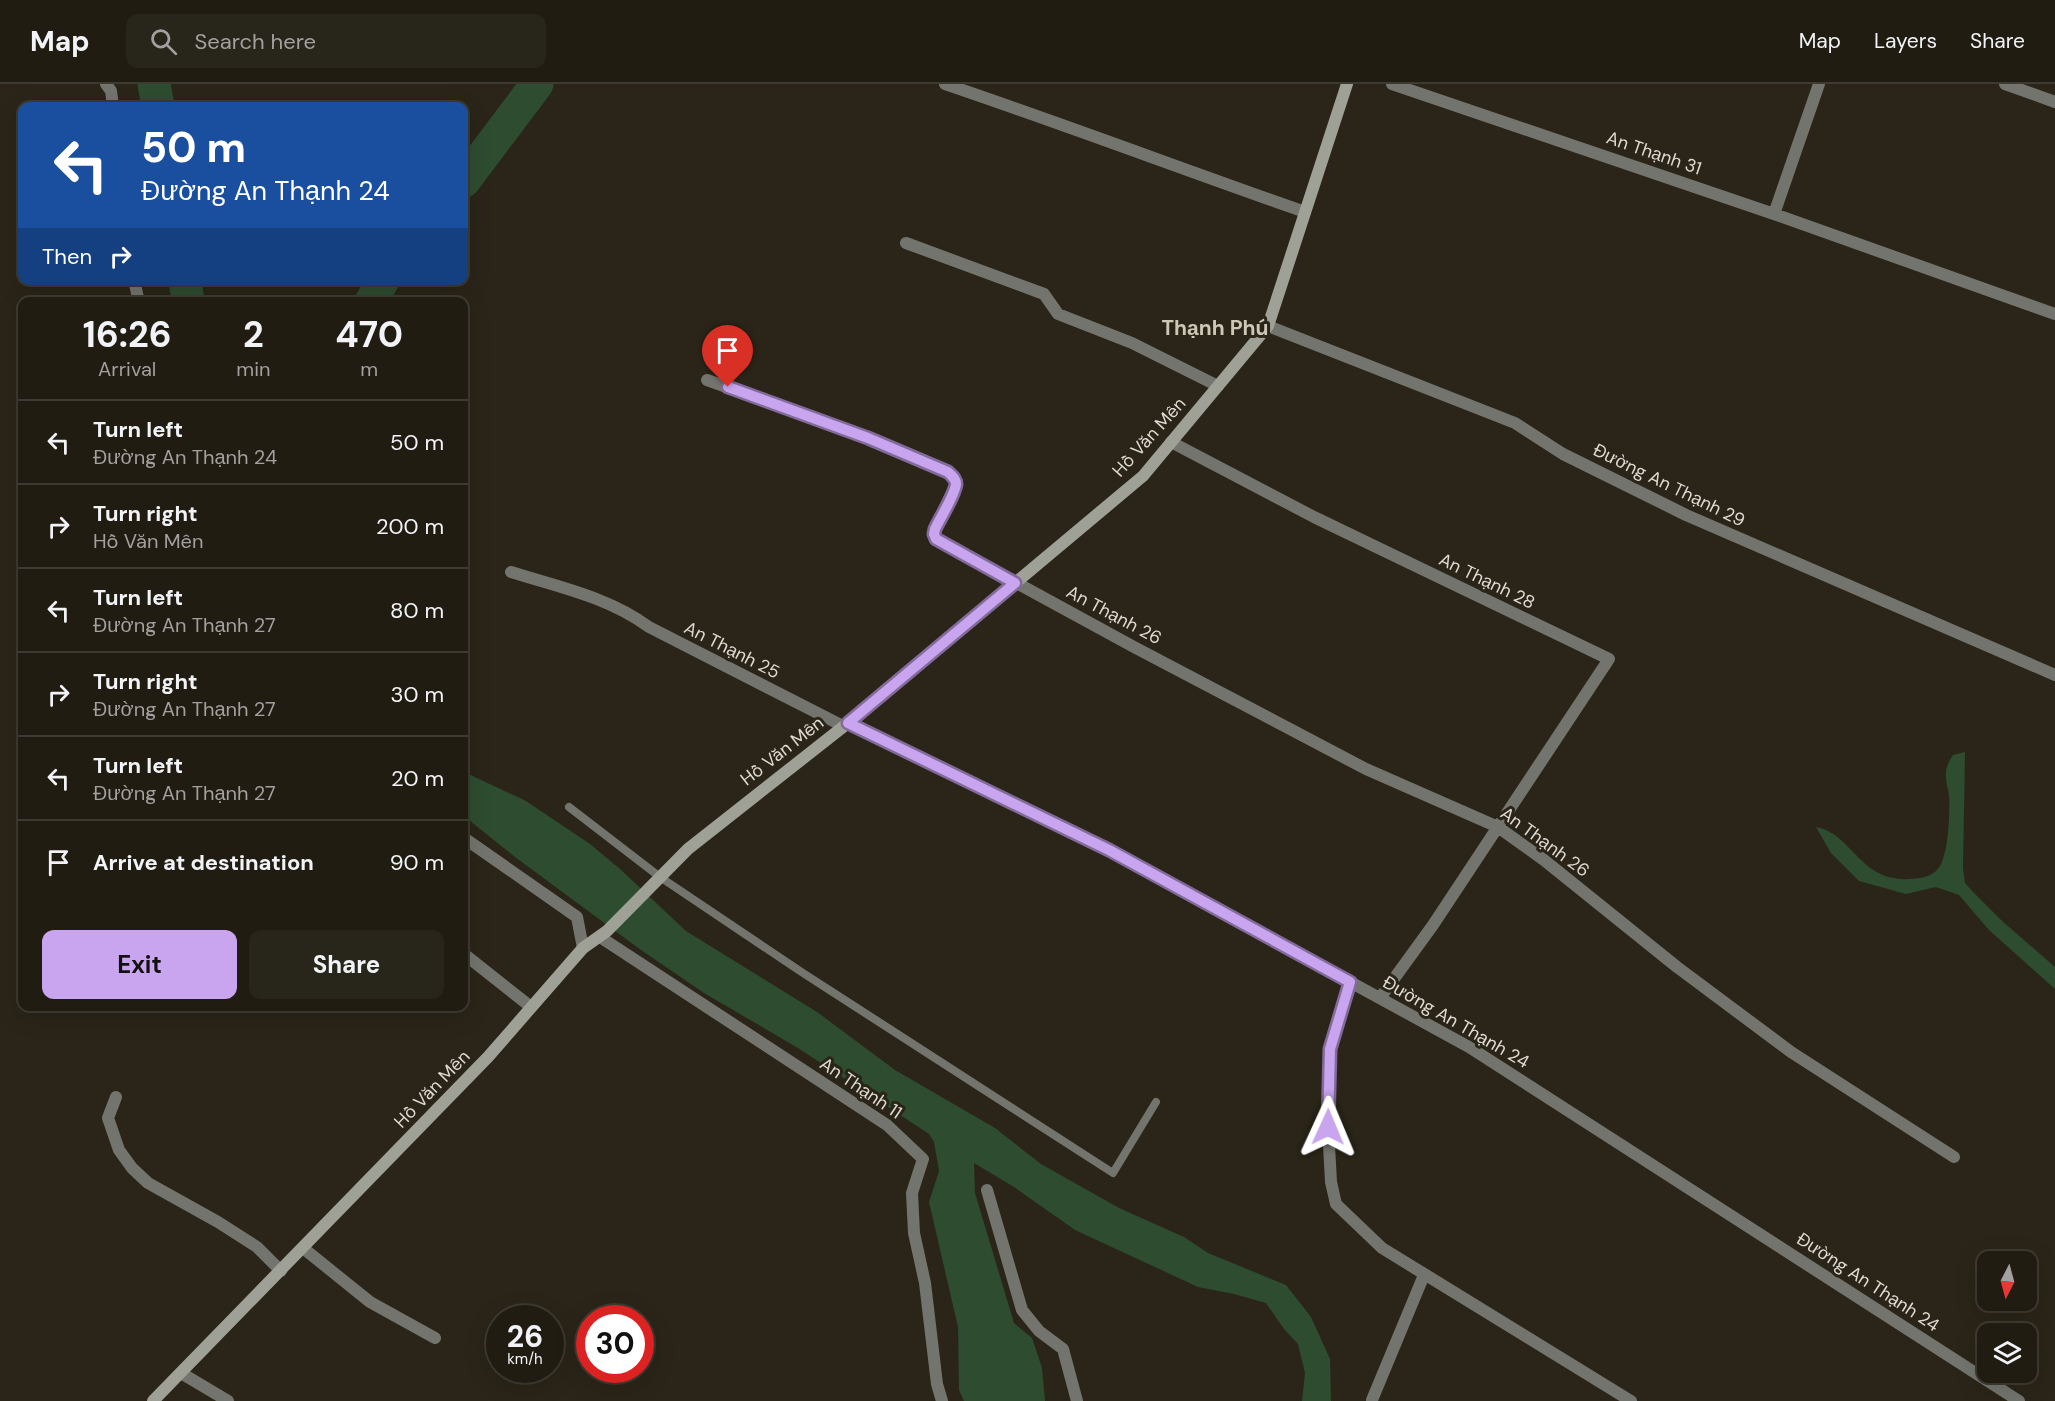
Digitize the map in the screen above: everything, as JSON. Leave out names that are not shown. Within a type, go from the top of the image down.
[{"type":"street","points":[[106,84],[111,91],[112,102]]},
{"type":"street","points":[[945,84],[1072,127],[1305,212]]},
{"type":"street","name":"Hồ Văn Mên","points":[[153,1401],[488,1057],[583,948],[603,934],[688,849],[845,725],[1143,476],[1268,326],[1347,84]]},
{"type":"street","name":"An Thạnh 31","points":[[1392,84],[1652,171],[2055,314]]},
{"type":"street","points":[[1774,214],[1819,84]]},
{"type":"street","points":[[2005,84],[2055,102]]},
{"type":"street","points":[[906,243],[1044,294],[1058,314],[1132,342],[1218,386]]},
{"type":"street","name":"Đường An Thạnh 29","points":[[1268,326],[1515,423],[1563,454],[1686,515],[2055,675]]},
{"type":"street","name":"An Thạnh 26","points":[[707,380],[859,434],[948,472],[955,478],[956,484],[935,529],[936,539],[1366,769],[1498,827],[1544,860],[1677,967],[1791,1052],[1954,1157]]},
{"type":"street","name":"An Thạnh 28","points":[[1171,442],[1314,517],[1609,660],[1498,827]]},
{"type":"street","name":"An Thạnh 25","points":[[511,572],[607,602],[629,613],[658,633],[845,725]]},
{"type":"street","name":"Đường An Thạnh 24","points":[[845,725],[1109,850],[1469,1047],[2019,1401]]},
{"type":"street","points":[[1380,998],[1433,925],[1498,827]]},
{"type":"street","points":[[468,841],[577,917],[583,948]]},
{"type":"street","name":"An Thạnh 11","points":[[603,934],[887,1125],[923,1159],[912,1193],[914,1233],[925,1283],[942,1401]]},
{"type":"street","points":[[468,957],[531,1008]]},
{"type":"street","points":[[1350,982],[1330,1049],[1328,1127],[1331,1182],[1336,1204],[1382,1248],[1631,1401]]},
{"type":"street","points":[[116,1097],[108,1118],[119,1150],[132,1168],[148,1183],[218,1222],[257,1247],[281,1271]]},
{"type":"street","points":[[987,1190],[1022,1310],[1039,1331],[1063,1349],[1077,1401]]},
{"type":"street","points":[[303,1248],[370,1302],[435,1338]]},
{"type":"street","points":[[1372,1400],[1424,1275]]},
{"type":"street","points":[[181,1373],[228,1401]]},
{"type":"lane","points":[[569,807],[660,877],[803,973],[1113,1173],[1156,1102]]},
{"type":"shaded area","points":[[1965,752],[1963,868],[1965,883],[2002,921],[2055,967],[2055,989],[1989,930],[1959,895],[1936,887],[1906,894],[1859,881],[1831,853],[1816,827],[1829,831],[1839,838],[1868,866],[1879,873],[1893,878],[1910,879],[1930,875],[1940,866],[1948,835],[1949,795],[1946,778],[1948,763],[1953,755]]},
{"type":"shaded area","points":[[468,774],[526,801],[590,844],[686,931],[817,1012],[895,1070],[995,1128],[1041,1164],[1119,1208],[1184,1237],[1208,1253],[1286,1285],[1311,1317],[1330,1359],[1331,1401],[1302,1401],[1305,1373],[1298,1344],[1284,1329],[1266,1303],[1198,1287],[1075,1230],[1014,1187],[974,1163],[975,1193],[1014,1323],[1032,1338],[1042,1368],[1045,1401],[964,1401],[959,1390],[958,1327],[929,1202],[939,1171],[934,1142],[929,1134],[798,1048],[704,993],[641,950],[468,819]]},
{"type":"waterway","points":[[154,84],[157,102]]},
{"type":"waterway","points":[[468,176],[537,84]]},
{"type":"waterway","points":[[186,285],[187,297]]},
{"type":"waterway","points":[[374,297],[380,285]]},
{"type":"district","name":"Thạnh Phú","points":[[1215,328]]},
{"type":"route","points":[[728,387],[868,438],[948,472],[955,478],[956,484],[953,492],[935,529],[936,539],[1015,583],[848,723],[1109,850],[1350,982],[1330,1049],[1328,1127]]}]
